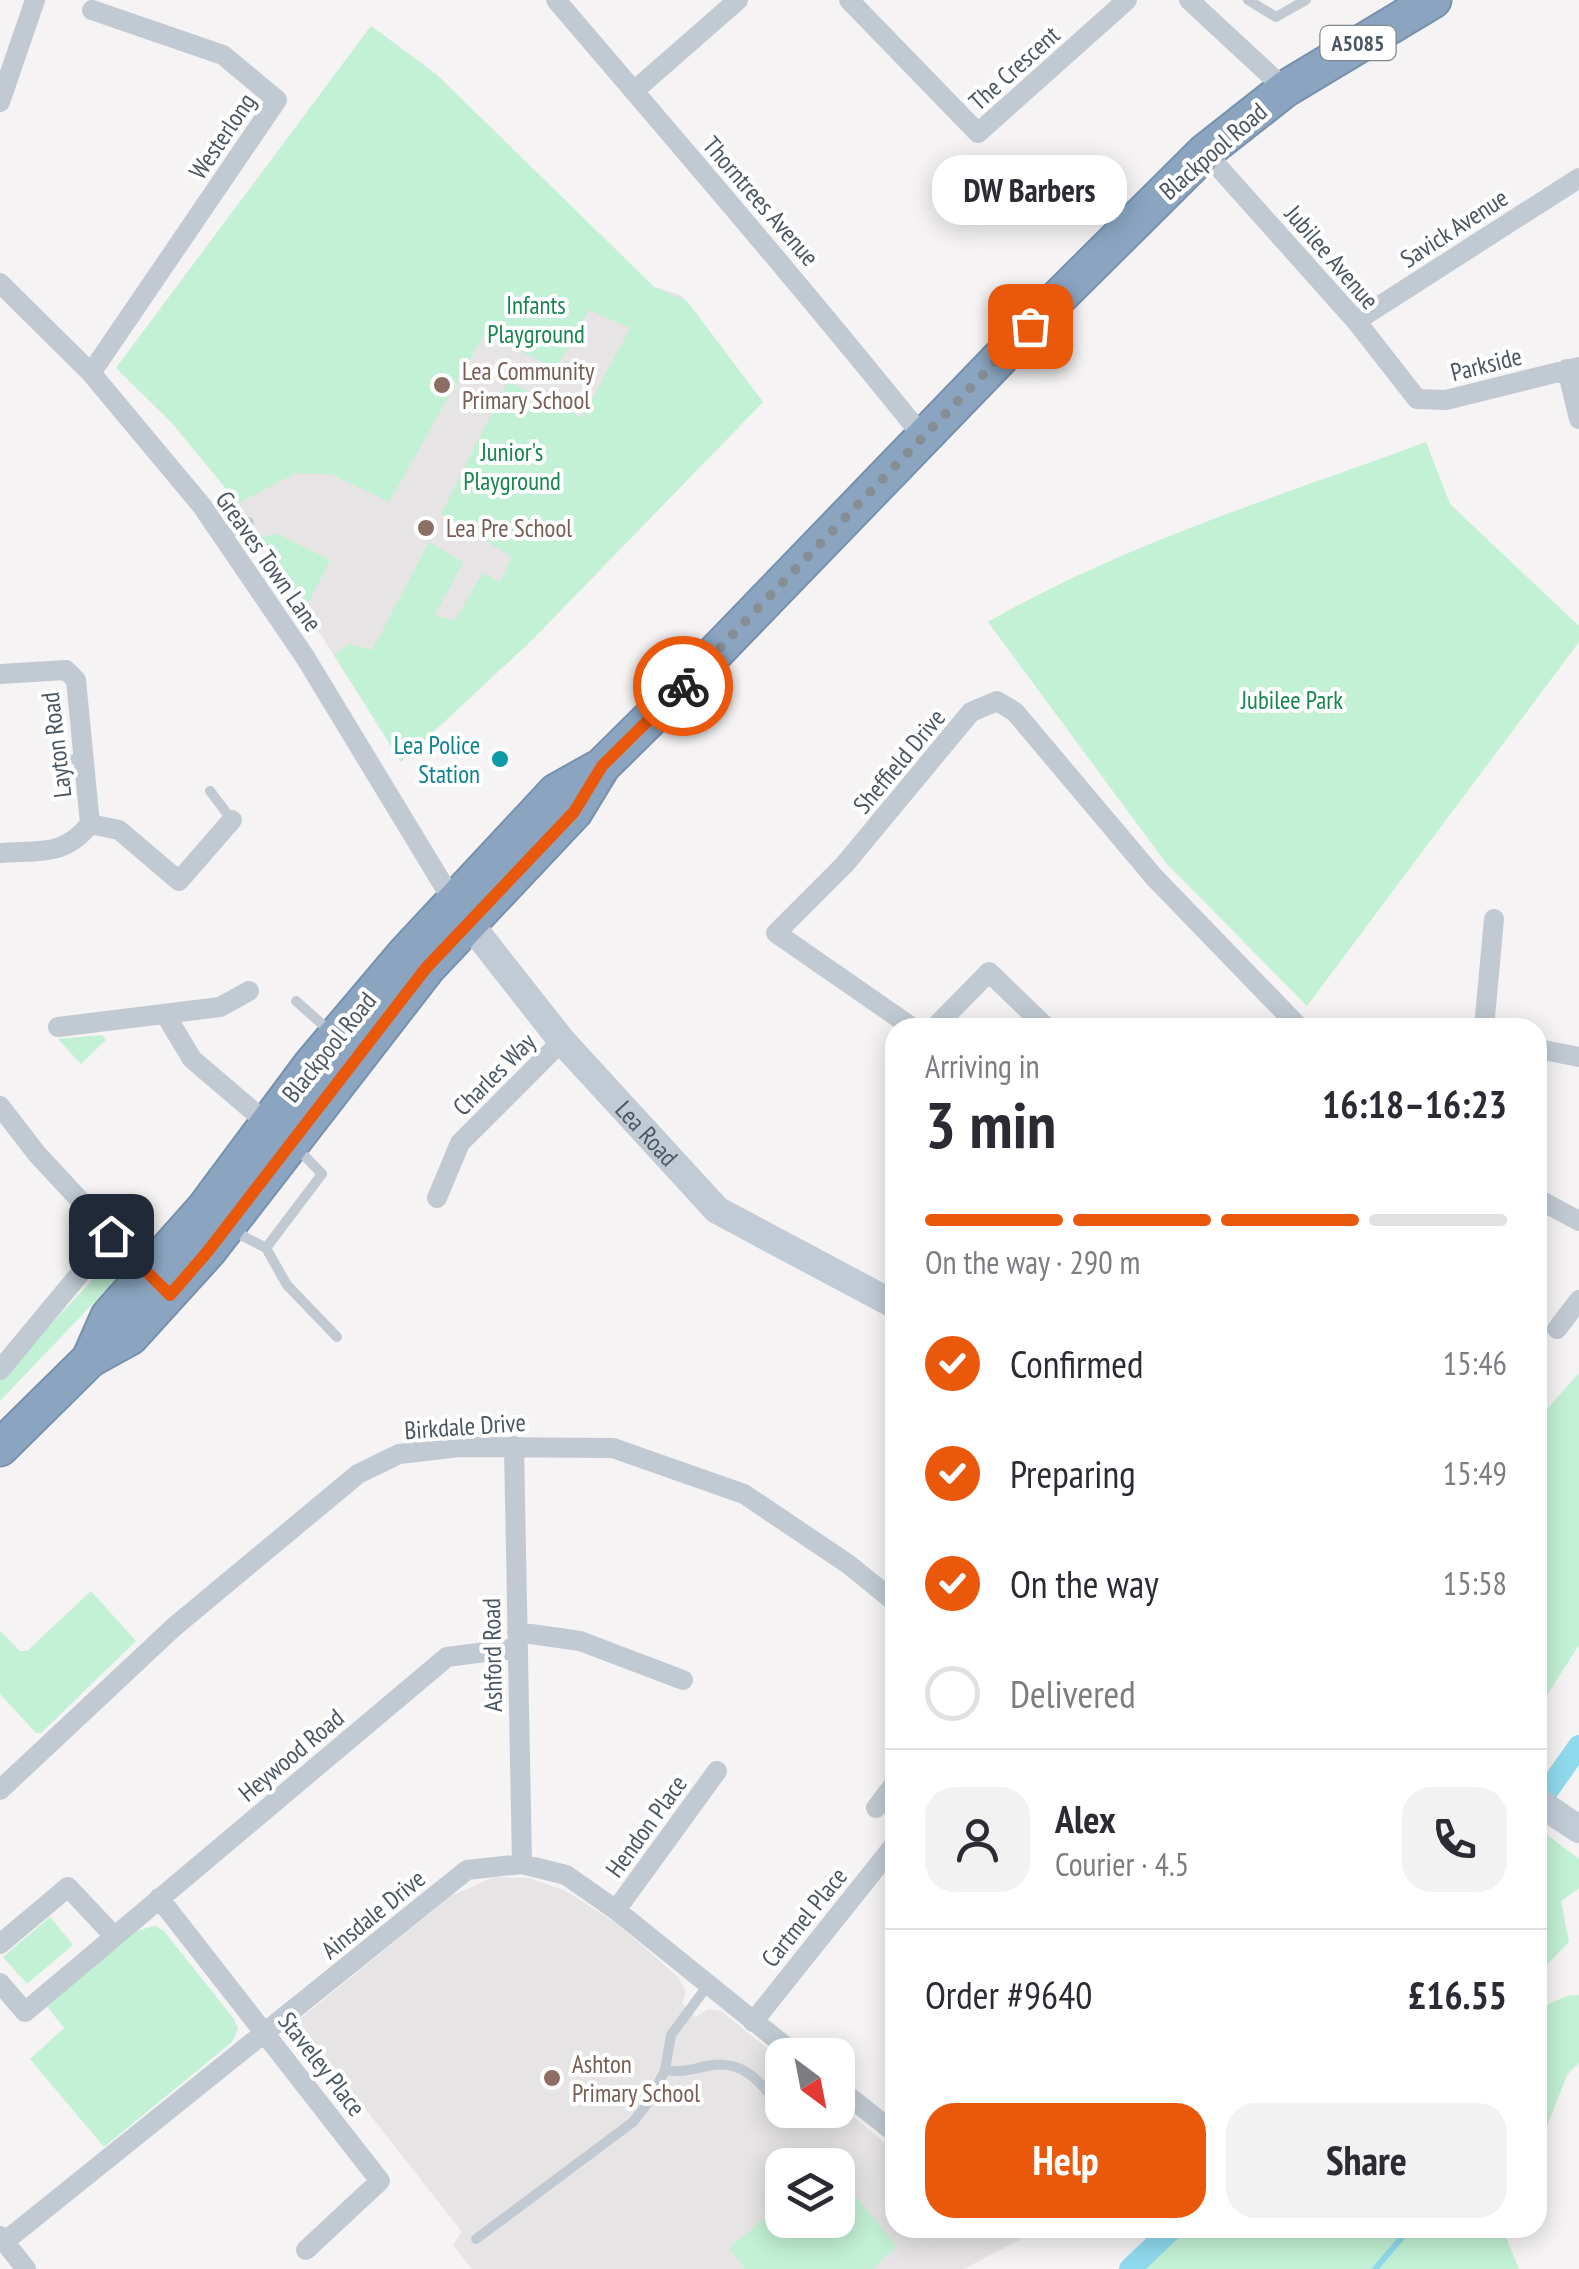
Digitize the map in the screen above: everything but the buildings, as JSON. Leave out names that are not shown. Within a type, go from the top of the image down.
[{"type":"highway","name":"Blackpool Road","points":[[0,1448],[90,1359],[130,1338],[159,1285],[226,1204],[346,1045],[460,912],[574,812],[602,766],[1058,298],[1205,152],[1285,89],[1433,0]]},
{"type":"street","points":[[0,102],[36,0]]},
{"type":"street","name":"Thorntrees Avenue","points":[[556,0],[792,275],[924,438]]},
{"type":"street","points":[[634,91],[738,0]]},
{"type":"street","name":"The Crescent","points":[[849,0],[978,133],[1128,0]]},
{"type":"street","points":[[1195,2],[1285,89]]},
{"type":"street","name":"Westerlong","points":[[90,373],[277,100],[222,55],[92,10]]},
{"type":"street","name":"Jubilee Avenue","points":[[1205,152],[1356,320],[1417,399]]},
{"type":"street","name":"Savick Avenue","points":[[1356,320],[1579,178]]},
{"type":"street","name":"Greaves Town Lane","points":[[2,290],[90,373],[202,506],[306,657],[460,912]]},
{"type":"street","name":"Parkside","points":[[1417,399],[1446,400],[1573,368],[1579,418]]},
{"type":"street","name":"Layton Road","points":[[0,674],[66,670],[76,680],[90,824],[79,839],[64,849],[0,853]]},
{"type":"street","name":"Sheffield Drive","points":[[899,1018],[776,933],[845,864],[972,712],[998,701],[1015,712],[1154,877],[1290,1018]]},
{"type":"street","name":"Layton Road","points":[[90,824],[119,830],[179,880],[232,820]]},
{"type":"street","name":"Lea Road","points":[[460,912],[562,1041],[717,1210],[885,1300]]},
{"type":"street","points":[[1485,1018],[1494,919]]},
{"type":"street","points":[[944,1018],[990,972],[1037,1018]]},
{"type":"street","points":[[58,1028],[220,1007],[249,990]]},
{"type":"street","points":[[166,1014],[192,1059],[280,1133]]},
{"type":"street","name":"Charles Way","points":[[437,1198],[460,1143],[562,1041]]},
{"type":"street","points":[[1547,1051],[1579,1057]]},
{"type":"street","points":[[0,1106],[38,1154],[159,1285]]},
{"type":"street","points":[[1547,1204],[1579,1221]]},
{"type":"street","points":[[0,1370],[111,1236]]},
{"type":"street","points":[[1557,1329],[1579,1300]]},
{"type":"street","name":"Ashford Road","points":[[514,1446],[522,1864]]},
{"type":"street","name":"Birkdale Drive","points":[[0,1790],[143,1654],[358,1474],[399,1454],[459,1447],[613,1448],[744,1494],[848,1564],[885,1594]]},
{"type":"street","name":"Heywood Road","points":[[0,1983],[24,2012],[447,1657],[516,1640],[580,1640],[684,1680]]},
{"type":"street","name":"Hendon Place","points":[[616,1910],[717,1771]]},
{"type":"street","points":[[876,1808],[885,1796]]},
{"type":"street","points":[[1547,1808],[1570,1824]]},
{"type":"street","name":"Cartmel Place","points":[[753,2022],[885,1857]]},
{"type":"street","name":"Ainsdale Drive","points":[[2,2239],[468,1870],[522,1864],[566,1875],[616,1910],[774,2038]]},
{"type":"street","points":[[0,1944],[68,1886],[114,1936]]},
{"type":"street","name":"Staveley Place","points":[[160,1898],[380,2181],[306,2250]]},
{"type":"street","points":[[855,2101],[885,2124]]},
{"type":"street","points":[[2,2239],[26,2269]]},
{"type":"lane","points":[[1248,0],[1276,17],[1306,0]]},
{"type":"lane","points":[[223,538],[249,522]]},
{"type":"lane","points":[[58,761],[85,758]]},
{"type":"lane","points":[[210,791],[232,820]]},
{"type":"lane","points":[[296,1000],[346,1045]]},
{"type":"lane","points":[[266,1248],[322,1174],[280,1133]]},
{"type":"lane","points":[[226,1204],[243,1236],[266,1248],[287,1285],[338,1337]]},
{"type":"lane","points":[[476,2240],[633,2122],[652,2099],[665,2070],[671,2036],[708,1985]]},
{"type":"lane","points":[[665,2070],[687,2073],[711,2065],[736,2065],[750,2072],[765,2090]]},
{"type":"shaded area","name":"Lea Community Primary School","points":[[371,26],[436,74],[654,287],[681,295],[763,402],[531,641],[401,762],[238,503],[171,422],[116,368]]},
{"type":"shaded area","name":"Ashton Primary School","points":[[494,1877],[529,1878],[566,1891],[616,1923],[678,1977],[686,1992],[682,2003],[695,2017],[708,2009],[721,2011],[765,2046],[765,2128],[855,2128],[855,2118],[885,2143],[885,2238],[1021,2239],[964,2269],[472,2269],[453,2245],[462,2232],[356,2097],[344,2106],[296,2045],[292,2031],[301,2018],[451,1896]]},
{"type":"green space","name":"Lea Community Primary School","points":[[371,26],[436,74],[654,287],[687,301],[763,402],[531,641],[401,762],[334,655],[349,644],[372,650],[429,542],[463,562],[435,615],[454,621],[483,573],[500,582],[512,557],[441,514],[508,381],[582,418],[630,328],[589,310],[556,369],[485,333],[389,502],[331,474],[296,473],[238,503],[171,422],[116,368]]},
{"type":"green space","name":"Jubilee Park","points":[[1426,442],[1450,504],[1579,626],[1579,642],[1307,1006],[1166,863],[988,622],[1093,568],[1148,545]]},
{"type":"green space","points":[[276,533],[330,560],[305,609],[260,538]]},
{"type":"green space","points":[[102,1035],[106,1040],[81,1064],[58,1039]]},
{"type":"green space","points":[[108,1263],[119,1264],[122,1273],[0,1401],[0,1379]]},
{"type":"green space","points":[[1579,1373],[1579,1645],[1547,1695],[1547,1409]]},
{"type":"green space","points":[[91,1591],[136,1641],[41,1733],[36,1733],[0,1694],[0,1631],[20,1651],[27,1651]]},
{"type":"green space","points":[[1547,1835],[1579,1859],[1579,1888],[1561,1901],[1569,1942],[1547,1965]]},
{"type":"green space","points":[[50,1917],[73,1945],[27,1984],[3,1957]]},
{"type":"green space","points":[[155,1926],[164,1931],[238,2029],[232,2042],[104,2147],[30,2059],[64,2028],[46,2005],[136,1931]]},
{"type":"green space","points":[[1579,1995],[1579,2063],[1567,2075],[1547,2126],[1547,2005]]},
{"type":"green space","points":[[855,2195],[885,2232],[885,2238],[897,2247],[871,2269],[745,2269],[729,2248],[765,2218],[765,2238],[855,2238]]},
{"type":"green space","points":[[1178,2238],[1506,2238],[1519,2269],[1145,2269]]},
{"type":"waterway","points":[[1547,1791],[1579,1746]]},
{"type":"waterway","points":[[1130,2269],[1163,2238]]},
{"type":"waterway","points":[[1375,2269],[1401,2238]]},
{"type":"way so far","points":[[683,686],[1030,326]]},
{"type":"place","name":"DW Barbers","points":[[1030,326]]},
{"type":"place","name":"Lea Community Primary School","points":[[442,385]]},
{"type":"place","name":"Lea Pre School","points":[[426,528]]},
{"type":"place","name":"Lea Police Station","points":[[500,759]]},
{"type":"place","name":"Ashton Primary School","points":[[552,2078]]},
{"type":"route","points":[[111,1236],[170,1295],[426,968],[574,812],[602,766],[683,686]]},
{"type":"park label","name":"Infants Playground","points":[[536,320]]},
{"type":"park label","name":"Junior's Playground","points":[[512,466]]}]
